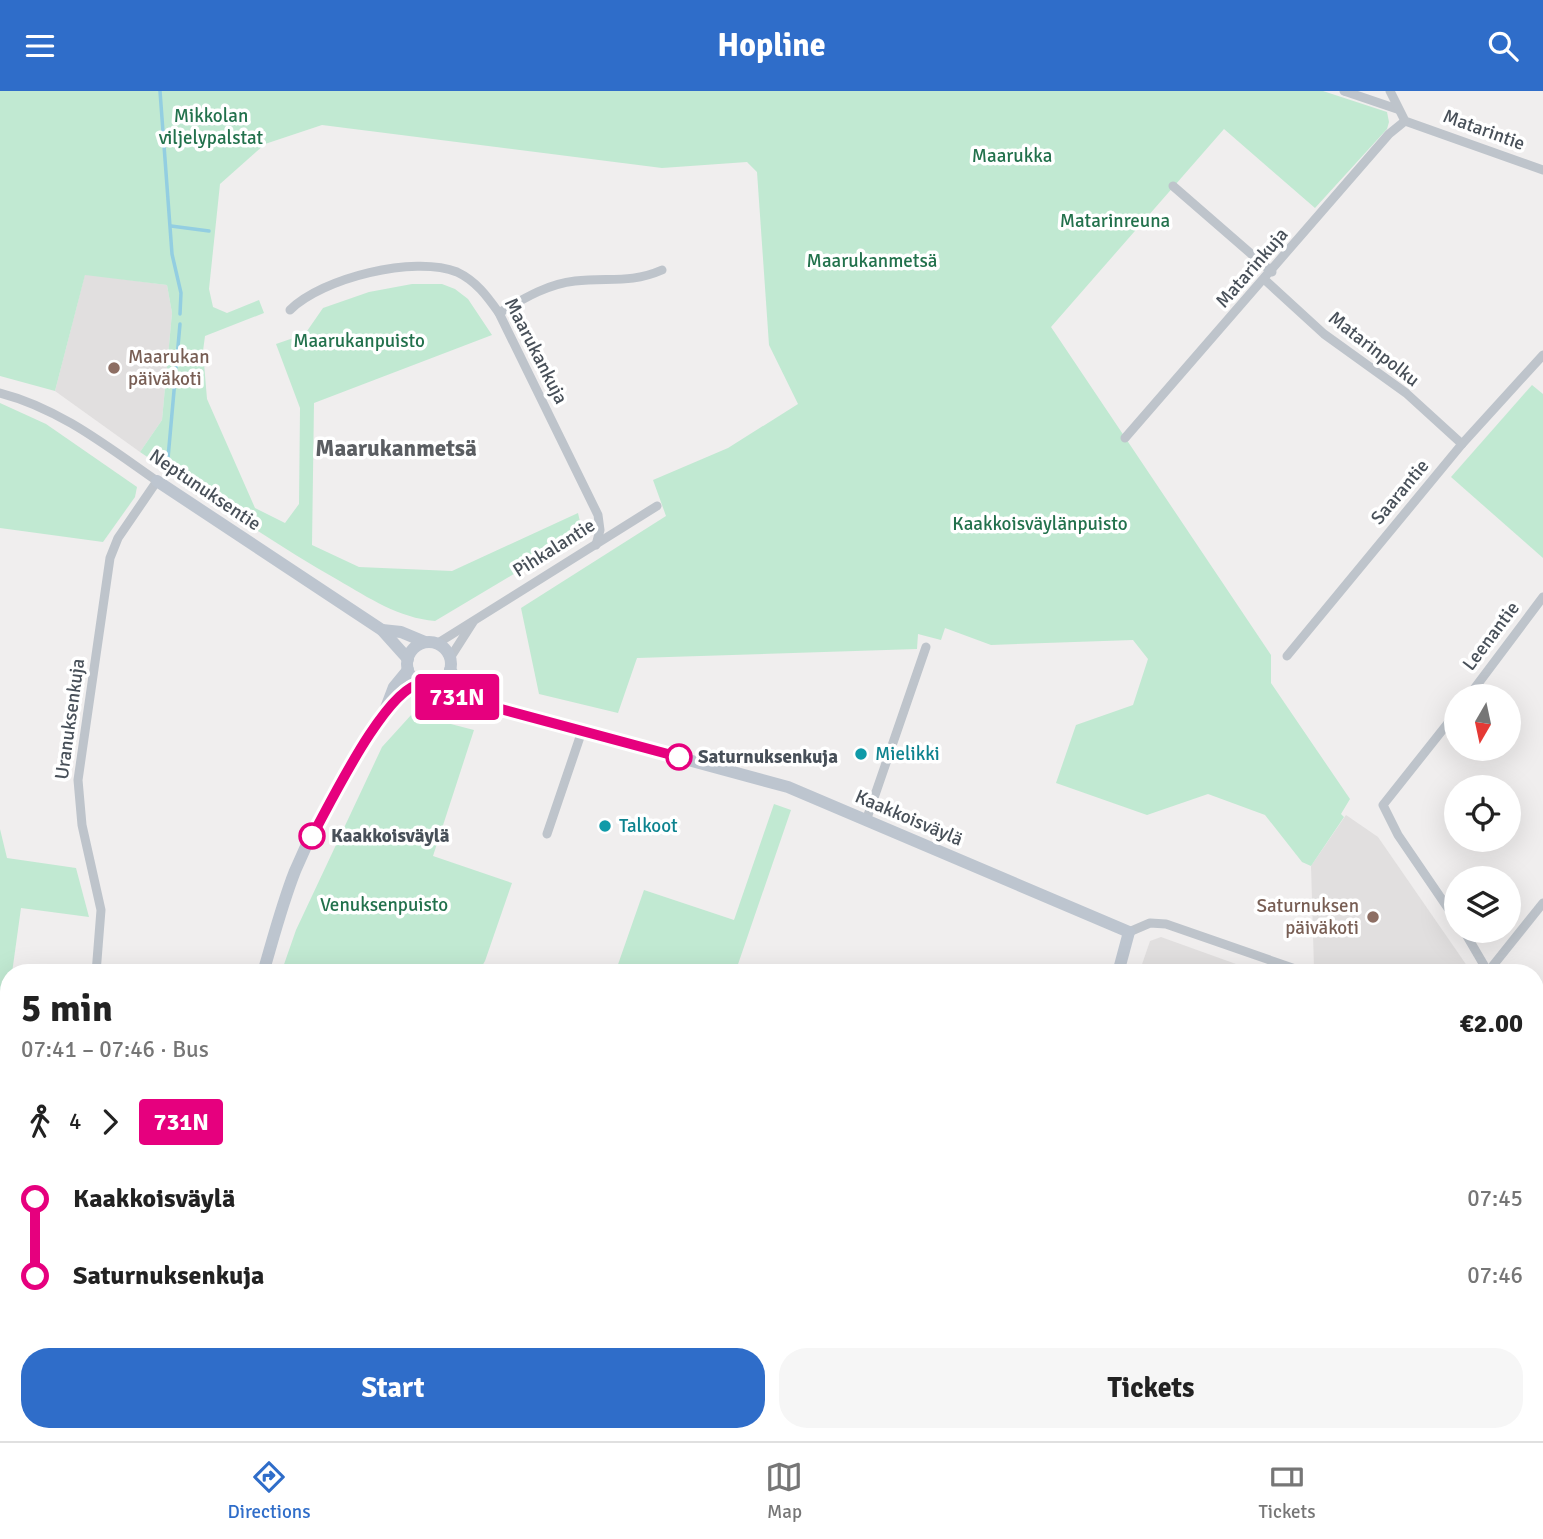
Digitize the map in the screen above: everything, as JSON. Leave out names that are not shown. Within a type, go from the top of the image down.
[{"type":"street","points":[[1344,91],[1397,109]]},
{"type":"street","points":[[1390,91],[1405,121]]},
{"type":"street","name":"Matarintie","points":[[1405,121],[1543,170]]},
{"type":"street","name":"Matarinkuja","points":[[1125,438],[1390,134],[1405,121]]},
{"type":"street","name":"Matarinpolku","points":[[1173,186],[1268,276],[1324,334],[1406,393],[1462,444]]},
{"type":"street","name":"Maarukankuja","points":[[290,310],[303,296],[361,275],[409,266],[439,268],[469,278],[499,313],[597,515],[600,530],[596,545]]},
{"type":"street","points":[[499,313],[556,285],[575,281],[642,279],[662,270]]},
{"type":"street","name":"Saarantie","points":[[1287,656],[1462,444],[1543,355]]},
{"type":"street","name":"Neptunuksentie","points":[[0,393],[25,400],[68,421],[382,630],[408,665]]},
{"type":"street","name":"Uranuksenkuja","points":[[97,964],[102,929],[101,910],[82,825],[78,780],[110,558],[118,538],[157,481]]},
{"type":"street","name":"Pihkalantie","points":[[431,643],[473,622],[657,506]]},
{"type":"street","name":"Leenantie","points":[[1478,684],[1543,597]]},
{"type":"street","name":"Pihkalantie","points":[[450,664],[473,622]]},
{"type":"street","name":"Neptunuksentie","points":[[382,630],[401,632],[431,643]]},
{"type":"street","points":[[267,964],[282,909],[311,838],[364,743],[385,712],[403,694],[444,680],[450,664],[431,643],[414,648],[408,665],[394,687],[385,712]]},
{"type":"street","points":[[866,821],[926,647]]},
{"type":"street","name":"Kaakkoisväylä","points":[[450,664],[462,686],[486,704]]},
{"type":"street","points":[[408,665],[428,684]]},
{"type":"street","name":"Kaakkoisväylä","points":[[428,684],[456,697],[788,787],[1129,932]]},
{"type":"street","points":[[1444,728],[1383,805],[1398,835],[1444,902]]},
{"type":"street","points":[[547,834],[582,731]]},
{"type":"street","points":[[1495,964],[1543,904]]},
{"type":"street","points":[[1120,964],[1129,932],[1150,923],[1166,924],[1281,964]]},
{"type":"street","points":[[1471,943],[1483,964]]},
{"type":"shaded area","name":"Maarukan päiväkoti","points":[[85,274],[167,285],[172,313],[162,420],[140,452],[55,391]]},
{"type":"shaded area","name":"Saturnuksen päiväkoti","points":[[1346,815],[1378,837],[1444,932],[1444,943],[1451,943],[1466,964],[1314,964],[1311,866]]},
{"type":"shaded area","points":[[1161,937],[1236,964],[1142,964],[1150,941]]},
{"type":"green space","points":[[0,91],[1323,91],[1387,112],[1387,129],[1315,208],[1224,129],[1051,327],[1271,655],[1271,683],[1350,799],[1341,814],[1344,817],[1311,866],[1302,862],[1265,815],[1208,794],[1147,815],[1056,783],[1076,725],[1133,705],[1148,659],[1133,640],[991,645],[945,628],[941,640],[918,634],[917,649],[637,658],[618,713],[539,694],[521,608],[666,516],[653,480],[728,448],[798,404],[769,345],[757,172],[747,162],[662,168],[322,125],[265,144],[220,184],[209,289],[213,307],[227,313],[259,300],[264,313],[205,336],[203,351],[207,399],[255,508],[285,523],[299,504],[300,408],[276,344],[305,334],[323,308],[369,292],[412,284],[442,284],[455,289],[468,299],[492,335],[314,403],[312,545],[359,567],[452,571],[578,513],[581,526],[576,537],[435,621],[409,616],[361,594],[263,534],[140,452],[162,420],[172,313],[167,285],[85,275],[55,391],[0,376]]},
{"type":"green space","points":[[1532,385],[1543,394],[1543,558],[1451,477]]},
{"type":"green space","points":[[0,403],[46,424],[137,487],[135,497],[103,542],[0,528]]},
{"type":"green space","name":"Venuksenpuisto","points":[[412,714],[474,730],[433,856],[512,883],[483,964],[284,964],[296,930],[382,747]]},
{"type":"green space","points":[[774,804],[791,810],[738,964],[618,964],[644,890],[734,920]]},
{"type":"green space","points":[[0,829],[7,858],[76,868],[89,917],[21,908],[13,964],[0,964]]},
{"type":"waterway","points":[[160,91],[172,254],[181,293],[180,314]]},
{"type":"waterway","points":[[171,226],[209,231]]},
{"type":"waterway","points":[[168,458],[180,324]]},
{"type":"bus line","name":"731N","points":[[312,836],[364,743],[385,712],[403,694],[421,684],[435,685],[456,697],[679,757]]},
{"type":"place","name":"Maarukan päiväkoti","points":[[114,368]]},
{"type":"place","name":"Mielikki","points":[[861,754]]},
{"type":"place","name":"Saturnuksenkuja","points":[[679,757]]},
{"type":"place","name":"Talkoot","points":[[605,826]]},
{"type":"place","name":"Kaakkoisväylä","points":[[312,836]]},
{"type":"place","name":"Saturnuksen päiväkoti","points":[[1373,917]]},
{"type":"district","name":"Maarukanmetsä","points":[[396,448]]},
{"type":"park label","name":"Mikkolan viljelypalstat","points":[[211,127]]},
{"type":"park label","name":"Maarukka","points":[[1012,156]]},
{"type":"park label","name":"Matarinreuna","points":[[1115,221]]},
{"type":"park label","name":"Maarukanpuisto","points":[[359,341]]},
{"type":"park label","name":"Kaakkoisväylänpuisto","points":[[1040,524]]}]
